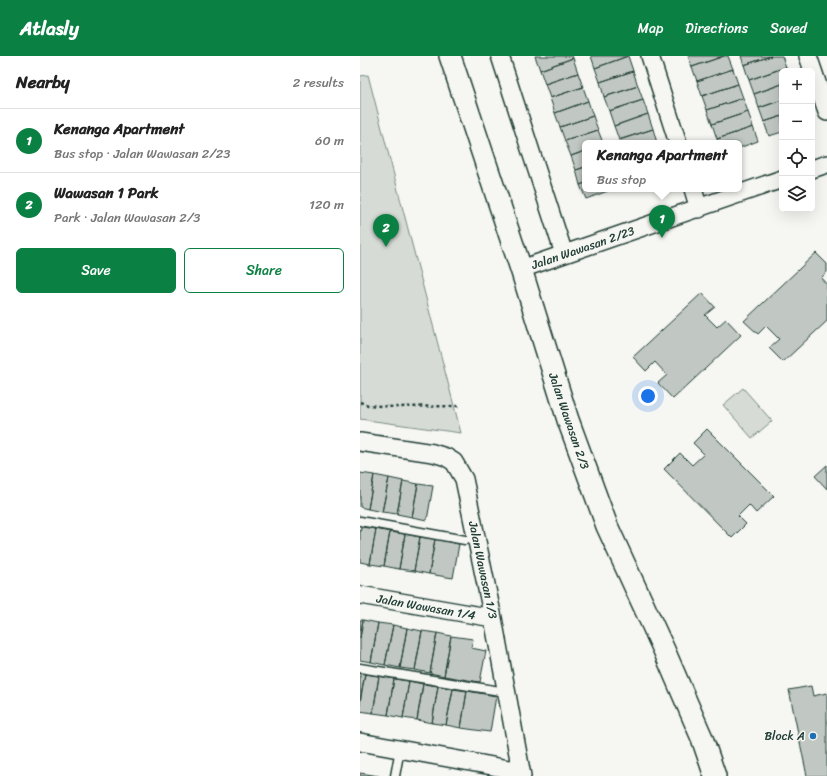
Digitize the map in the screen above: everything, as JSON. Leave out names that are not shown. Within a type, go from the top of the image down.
[{"type":"street","name":"Jalan Wawasan 2/3","points":[[450,56],[521,269],[568,420],[607,526],[696,722],[715,776]]},
{"type":"street","points":[[500,56],[564,254]]},
{"type":"street","points":[[650,56],[677,140]]},
{"type":"street","points":[[808,56],[827,112]]},
{"type":"street","points":[[815,168],[827,164]]},
{"type":"street","name":"Jalan Wawasan 2/23","points":[[521,269],[779,181]]},
{"type":"street","points":[[694,192],[699,209]]},
{"type":"street","name":"Jalan Wawasan 1/3","points":[[360,442],[434,453],[446,457],[454,462],[464,480],[493,618],[521,773]]},
{"type":"street","name":"Jalan Wawasan 1/4","points":[[360,595],[493,618]]},
{"type":"street","points":[[360,742],[521,773]]},
{"type":"lane","points":[[360,521],[466,540]]},
{"type":"lane","points":[[360,668],[506,692]]},
{"type":"lane","points":[[395,776],[400,749]]},
{"type":"path","points":[[360,402],[368,405],[394,407],[460,406]]},
{"type":"shaded area","points":[[368,75],[461,433],[360,419],[360,76]]},
{"type":"shaded area","points":[[743,388],[772,421],[752,438],[723,405]]},
{"type":"building","points":[[535,56],[572,56],[573,58],[540,70]]},
{"type":"building","points":[[591,56],[628,56],[595,68]]},
{"type":"building","points":[[628,56],[633,71],[600,82],[595,68]]},
{"type":"building","points":[[688,56],[724,56],[692,67]]},
{"type":"building","points":[[728,56],[733,69],[697,81],[692,67]]},
{"type":"building","points":[[741,56],[771,56],[744,65]]},
{"type":"building","points":[[771,56],[782,56],[786,67],[779,68],[779,69],[749,80],[744,65]]},
{"type":"building","points":[[573,58],[578,73],[545,84],[540,70]]},
{"type":"building","points":[[733,69],[738,84],[702,96],[697,81]]},
{"type":"building","points":[[779,69],[779,85],[754,94],[749,80]]},
{"type":"building","points":[[633,71],[638,86],[604,97],[600,82]]},
{"type":"building","points":[[578,73],[583,87],[550,98],[545,84]]},
{"type":"building","points":[[738,84],[743,98],[707,110],[702,96]]},
{"type":"building","points":[[779,85],[779,101],[759,108],[754,94]]},
{"type":"building","points":[[638,86],[643,100],[609,111],[604,97]]},
{"type":"building","points":[[583,87],[588,101],[555,113],[550,98]]},
{"type":"building","points":[[743,98],[748,112],[712,124],[707,110]]},
{"type":"building","points":[[643,100],[648,114],[614,126],[609,111]]},
{"type":"building","points":[[588,101],[593,116],[560,127],[555,113]]},
{"type":"building","points":[[779,101],[779,117],[764,122],[759,108]]},
{"type":"building","points":[[748,112],[753,127],[717,139],[712,124]]},
{"type":"building","points":[[648,114],[653,129],[619,140],[614,126]]},
{"type":"building","points":[[593,116],[598,130],[565,141],[560,127]]},
{"type":"building","points":[[779,117],[779,133],[769,136],[764,122]]},
{"type":"building","points":[[753,127],[758,141],[742,147],[742,140],[717,139]]},
{"type":"building","points":[[653,129],[656,140],[619,140]]},
{"type":"building","points":[[598,130],[602,140],[582,140],[582,152],[571,156],[565,141]]},
{"type":"building","points":[[582,152],[582,168],[576,170],[571,156]]},
{"type":"building","points":[[582,168],[582,184],[580,185],[576,170]]},
{"type":"building","points":[[583,192],[605,192],[586,199]]},
{"type":"building","points":[[816,253],[827,264],[827,272],[821,278],[827,285],[827,321],[783,362],[769,348],[779,339],[766,326],[758,334],[744,321]]},
{"type":"building","points":[[702,293],[715,307],[705,315],[717,327],[726,319],[741,335],[673,399],[658,383],[667,375],[655,362],[646,371],[633,357]]},
{"type":"building","points":[[707,429],[774,496],[756,513],[749,505],[738,516],[746,524],[732,538],[664,469],[680,453],[692,465],[704,454],[693,443]]},
{"type":"building","points":[[827,465],[827,489],[815,476]]},
{"type":"building","points":[[360,473],[374,475],[368,509],[360,507]]},
{"type":"building","points":[[374,475],[389,478],[382,512],[368,509]]},
{"type":"building","points":[[389,478],[403,481],[397,514],[382,512]]},
{"type":"building","points":[[403,481],[418,484],[412,517],[397,514]]},
{"type":"building","points":[[418,484],[433,486],[427,520],[412,517]]},
{"type":"building","points":[[361,527],[376,529],[370,564],[360,562]]},
{"type":"building","points":[[376,529],[390,532],[384,566],[370,564]]},
{"type":"building","points":[[390,532],[405,534],[399,569],[384,566]]},
{"type":"building","points":[[405,534],[420,537],[414,571],[399,569]]},
{"type":"building","points":[[420,537],[435,539],[429,574],[414,571]]},
{"type":"building","points":[[435,539],[459,544],[453,578],[429,574]]},
{"type":"building","points":[[360,620],[363,620],[360,638]]},
{"type":"building","points":[[363,620],[378,623],[371,662],[360,660],[360,638]]},
{"type":"building","points":[[378,623],[393,625],[385,665],[371,662]]},
{"type":"building","points":[[393,625],[407,628],[400,668],[385,665]]},
{"type":"building","points":[[407,628],[422,631],[415,670],[400,668]]},
{"type":"building","points":[[422,631],[437,633],[430,673],[415,670]]},
{"type":"building","points":[[437,633],[451,636],[444,676],[430,673]]},
{"type":"building","points":[[451,636],[473,639],[471,648],[486,651],[480,682],[444,676]]},
{"type":"building","points":[[360,673],[365,674],[360,702]]},
{"type":"building","points":[[365,674],[379,676],[373,713],[360,711],[360,702]]},
{"type":"building","points":[[379,676],[394,679],[388,715],[373,713]]},
{"type":"building","points":[[394,679],[409,681],[403,718],[388,715]]},
{"type":"building","points":[[409,681],[423,684],[417,720],[403,718]]},
{"type":"building","points":[[423,684],[438,686],[432,723],[417,720]]},
{"type":"building","points":[[438,686],[453,689],[446,725],[432,723]]},
{"type":"building","name":"Block A","points":[[811,686],[813,696],[827,693],[827,776],[807,776],[789,690]]},
{"type":"building","points":[[453,689],[467,691],[461,728],[446,725]]},
{"type":"building","points":[[467,691],[496,696],[490,732],[461,728]]},
{"type":"building","points":[[360,773],[379,776],[360,776]]},
{"type":"place","name":"Kenanga Apartment","points":[[662,238]]},
{"type":"place","name":"Wawasan 1 Park","points":[[386,247]]},
{"type":"place","name":"Block A","points":[[813,736]]}]
